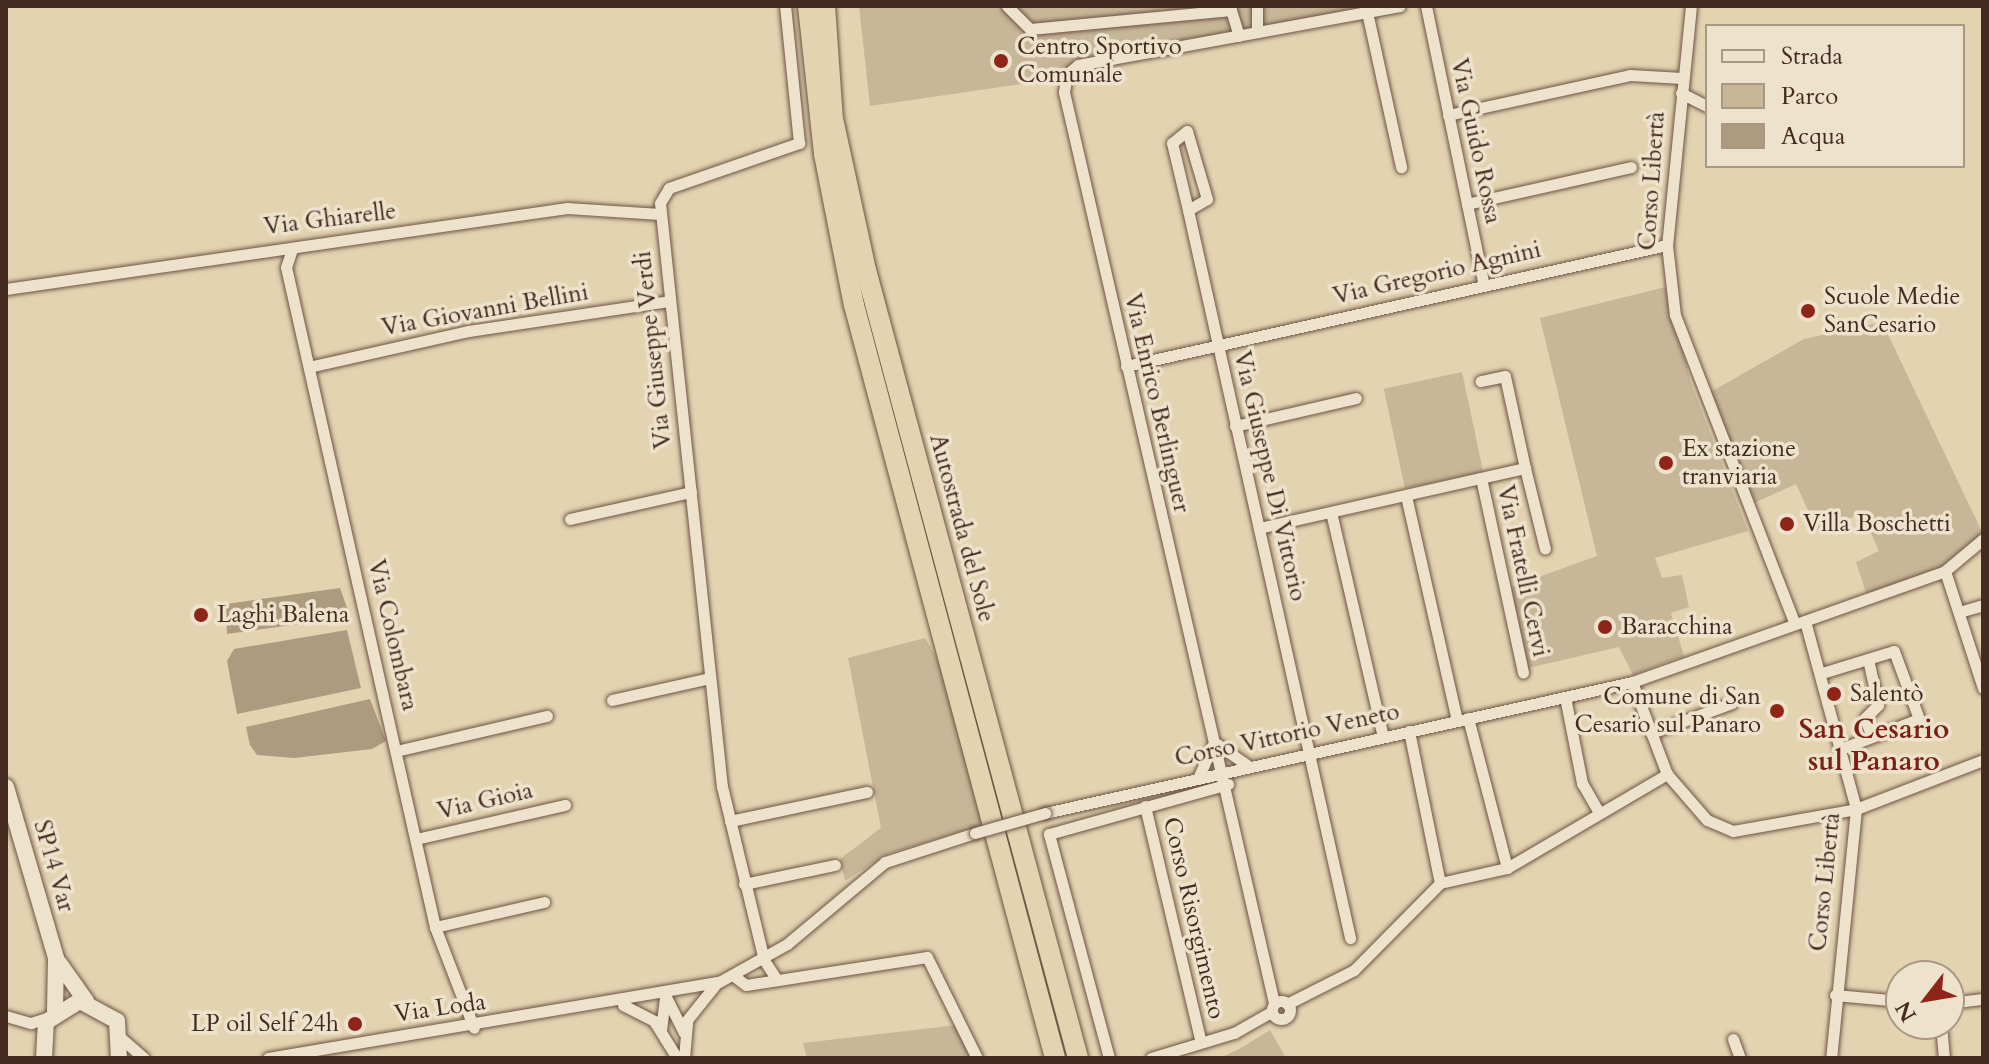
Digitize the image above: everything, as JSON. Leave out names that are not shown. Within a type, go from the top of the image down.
[{"type":"highway","name":"Autostrada del Sole","points":[[808,6],[824,154],[854,305],[1055,1058]]},
{"type":"highway","name":"Autostrada del Sole","points":[[825,6],[833,119],[866,270],[1078,1058]]},
{"type":"main road","name":"SP14 Var","points":[[6,787],[56,958]]},
{"type":"main road","points":[[56,958],[86,1001],[109,1012],[122,1039],[119,1058]]},
{"type":"main road","points":[[44,1058],[52,1014],[56,958]]},
{"type":"main road","points":[[52,1014],[86,1001]]},
{"type":"street","points":[[660,209],[669,188],[799,143],[785,6]]},
{"type":"street","points":[[1007,6],[1030,29],[1231,10],[1239,36],[1400,6]]},
{"type":"street","points":[[1257,6],[1257,32]]},
{"type":"street","name":"Via Guido Rossa","points":[[1426,6],[1484,285]]},
{"type":"street","name":"Corso Libertà","points":[[1691,6],[1667,245],[1687,358],[1822,673],[1856,809],[1831,1058]]},
{"type":"street","points":[[1367,12],[1401,167]]},
{"type":"street","name":"Via Enrico Berlinguer","points":[[1239,36],[1078,65],[1067,74],[1064,92],[1214,741],[1228,784],[1273,1008]]},
{"type":"street","points":[[1448,115],[1630,75],[1682,78]]},
{"type":"street","points":[[1681,93],[1705,105]]},
{"type":"street","name":"Via Giuseppe Di Vittorio","points":[[1188,210],[1207,199],[1187,131],[1172,143],[1350,938]]},
{"type":"street","points":[[1467,204],[1631,167]]},
{"type":"street","name":"Via Ghiarelle","points":[[6,289],[567,208],[660,209]]},
{"type":"street","name":"Via Giuseppe Verdi","points":[[660,209],[710,678],[730,821],[764,960],[777,980]]},
{"type":"street","name":"Via Gregorio Agnini","points":[[1126,366],[1218,348],[1667,245]]},
{"type":"street","name":"Via Colombara","points":[[292,249],[286,267],[435,927],[474,1028]]},
{"type":"street","name":"Via Giovanni Bellini","points":[[309,367],[469,331],[670,301]]},
{"type":"street","points":[[1481,381],[1505,376],[1545,549]]},
{"type":"street","points":[[1235,426],[1356,398]]},
{"type":"street","points":[[1259,528],[1525,468]]},
{"type":"street","name":"Via Fratelli Cervi","points":[[1481,478],[1523,673]]},
{"type":"street","points":[[570,519],[691,492]]},
{"type":"street","points":[[1406,496],[1463,719],[1507,868]]},
{"type":"street","points":[[1331,512],[1383,737]]},
{"type":"street","name":"Corso Vittorio Veneto","points":[[618,1004],[734,976],[764,960],[885,862],[1045,813],[1223,770],[1632,682],[1945,571],[1983,539]]},
{"type":"street","points":[[1945,571],[1983,688]]},
{"type":"street","points":[[1959,612],[1983,605]]},
{"type":"street","points":[[1822,673],[1894,651],[1919,719],[1843,748]]},
{"type":"street","points":[[1868,659],[1878,705],[1865,718],[1872,737]]},
{"type":"street","points":[[612,700],[710,678]]},
{"type":"street","points":[[1632,682],[1667,774],[1707,820],[1733,831],[1856,809],[1983,760]]},
{"type":"street","points":[[1565,697],[1582,783],[1599,813]]},
{"type":"street","points":[[1651,733],[1732,703]]},
{"type":"street","points":[[396,751],[547,716]]},
{"type":"street","points":[[1409,731],[1440,883]]},
{"type":"street","points":[[1199,776],[1214,741],[1248,766]]},
{"type":"street","points":[[1151,1058],[1200,1039],[1234,1033],[1273,1008],[1286,1018],[1287,1004],[1354,970],[1440,883],[1507,868],[1667,774]]},
{"type":"street","points":[[1109,1058],[1049,834],[1228,784]]},
{"type":"street","points":[[730,821],[867,792]]},
{"type":"street","name":"Via Gioia","points":[[416,839],[565,805]]},
{"type":"street","name":"Corso Risorgimento","points":[[1145,806],[1200,1039]]},
{"type":"street","points":[[744,884],[835,865]]},
{"type":"street","points":[[435,927],[544,902]]},
{"type":"street","points":[[734,976],[746,985],[927,957],[977,1058]]},
{"type":"street","points":[[684,1058],[684,1034],[691,1012],[719,982]]},
{"type":"street","points":[[665,995],[684,1034]]},
{"type":"street","points":[[661,1031],[665,995]]},
{"type":"street","points":[[1835,995],[1885,1000]]},
{"type":"street","points":[[618,1004],[661,1031],[677,1058]]},
{"type":"street","name":"Via Loda","points":[[268,1058],[618,1004]]},
{"type":"street","points":[[12,1019],[52,1014]]},
{"type":"street","points":[[122,1039],[140,1058]]},
{"type":"street","points":[[1733,1039],[1740,1058]]},
{"type":"green space","name":"Centro Sportivo Comunale","points":[[859,6],[1380,6],[1056,79],[870,106]]},
{"type":"green space","points":[[1670,286],[1690,381],[1748,531],[1655,558],[1662,578],[1682,575],[1689,607],[1671,613],[1684,656],[1633,675],[1619,647],[1528,668],[1511,587],[1597,556],[1540,318]]},
{"type":"green space","points":[[1882,322],[1983,534],[1936,571],[1867,596],[1856,562],[1879,551],[1862,513],[1818,532],[1796,484],[1754,503],[1707,394],[1804,339]]},
{"type":"green space","points":[[1462,372],[1483,472],[1405,488],[1384,389]]},
{"type":"green space","points":[[925,638],[940,663],[982,825],[887,854],[845,881],[840,859],[881,828],[848,658]]},
{"type":"green space","points":[[957,1025],[972,1058],[807,1058],[803,1043]]},
{"type":"green space","points":[[1270,1030],[1286,1058],[1220,1058],[1239,1049]]},
{"type":"water","points":[[340,588],[347,608],[342,618],[227,634],[226,604]]},
{"type":"water","points":[[347,630],[361,688],[237,714],[227,661],[234,649]]},
{"type":"water","points":[[370,699],[386,741],[372,749],[294,758],[257,755],[250,745],[246,727]]},
{"type":"place","name":"Centro Sportivo Comunale","points":[[1001,61]]},
{"type":"place","name":"Scuole Medie SanCesario","points":[[1808,311]]},
{"type":"place","name":"Ex stazione tranviaria","points":[[1666,463]]},
{"type":"place","name":"Villa Boschetti","points":[[1787,524]]},
{"type":"place","name":"Laghi Balena","points":[[201,615]]},
{"type":"place","name":"Baracchina","points":[[1605,627]]},
{"type":"place","name":"Salentò","points":[[1834,694]]},
{"type":"place","name":"Comune di San Cesario sul Panaro","points":[[1777,711]]},
{"type":"place","name":"LP oil Self 24h","points":[[355,1024]]},
{"type":"district","name":"San Cesario sul Panaro","points":[[1874,745]]}]
